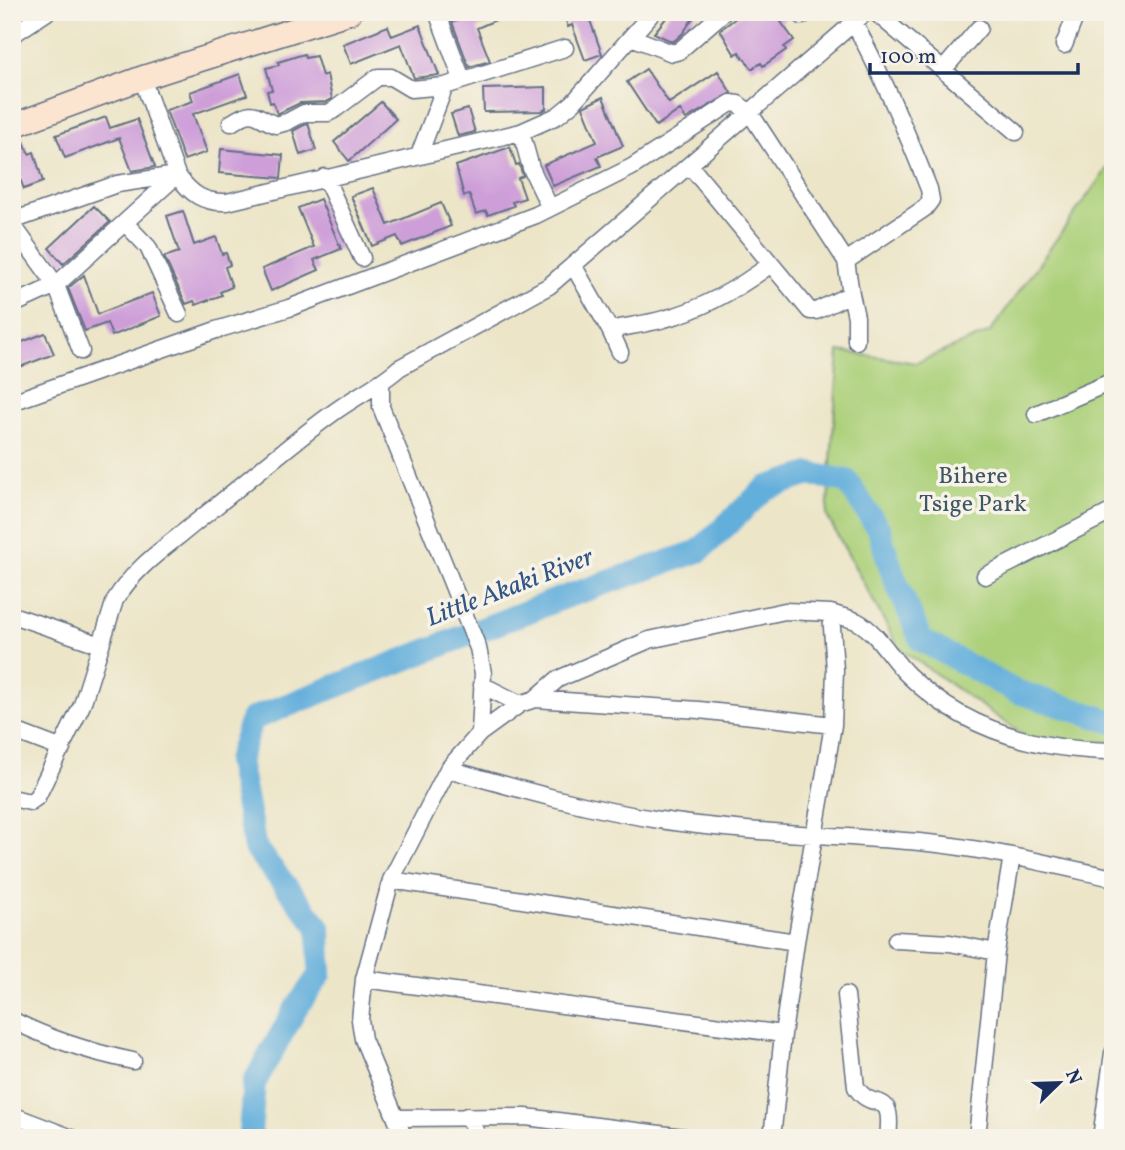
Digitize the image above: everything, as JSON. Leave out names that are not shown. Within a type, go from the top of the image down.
[{"type":"street","points":[[12,34],[47,12]]},
{"type":"street","points":[[12,126],[142,78],[350,12]]},
{"type":"street","points":[[436,12],[462,79]]},
{"type":"street","points":[[142,78],[177,175],[198,198],[218,202],[521,132],[557,116],[573,103],[653,12]]},
{"type":"street","points":[[631,37],[672,54],[724,12]]},
{"type":"street","points":[[875,12],[1016,132]]},
{"type":"street","points":[[1064,45],[1077,12]]},
{"type":"street","points":[[12,798],[30,802],[37,797],[82,705],[115,600],[124,586],[155,553],[339,408],[381,384],[399,368],[549,286],[860,18],[900,113],[929,188],[931,200],[925,208],[846,261]]},
{"type":"street","points":[[943,70],[979,28]]},
{"type":"street","points":[[232,123],[246,114],[253,113],[276,125],[309,112],[328,113],[377,77],[391,77],[411,89],[445,86],[565,48]]},
{"type":"street","points":[[419,155],[445,86]]},
{"type":"street","points":[[12,402],[216,330],[289,308],[550,208],[632,167],[731,103],[738,104],[750,113],[846,261],[856,317],[856,341]]},
{"type":"street","points":[[521,132],[531,168],[550,208]]},
{"type":"street","points":[[690,166],[812,312],[851,294]]},
{"type":"street","points":[[81,351],[56,285],[12,222],[117,184],[177,175]]},
{"type":"street","points":[[12,305],[56,285],[177,175]]},
{"type":"street","points":[[325,177],[362,258]]},
{"type":"street","points":[[126,223],[148,247],[179,314]]},
{"type":"street","points":[[610,330],[664,319],[689,310],[734,291],[771,264]]},
{"type":"street","points":[[573,265],[620,352]]},
{"type":"street","points":[[1036,414],[1113,381]]},
{"type":"street","points":[[381,384],[381,407],[478,648],[482,667],[480,733]]},
{"type":"street","points":[[985,576],[1113,511]]},
{"type":"street","points":[[404,1138],[363,1040],[360,1020],[364,979],[391,880],[448,769],[480,733],[558,679],[649,640],[785,611],[831,613],[865,627],[906,674],[927,693],[951,709],[1003,735],[1055,748],[1113,751]]},
{"type":"street","points":[[772,1138],[796,942],[833,725],[835,670],[831,613]]},
{"type":"street","points":[[12,615],[101,645]]},
{"type":"street","points":[[482,685],[527,702],[699,710],[833,725]]},
{"type":"street","points":[[12,730],[62,749]]},
{"type":"street","points":[[448,769],[587,807],[700,826],[922,842],[1012,856],[1113,878]]},
{"type":"street","points":[[977,1138],[996,952],[1012,856]]},
{"type":"street","points":[[391,880],[796,942]]},
{"type":"street","points":[[896,940],[950,943],[996,952]]},
{"type":"street","points":[[364,979],[783,1034]]},
{"type":"street","points":[[846,995],[856,1087],[861,1095],[883,1103],[889,1109],[891,1118],[888,1138]]},
{"type":"street","points":[[12,1020],[72,1046],[133,1061]]},
{"type":"street","points":[[1101,1138],[1113,1053]]},
{"type":"street","points":[[12,1115],[72,1138]]},
{"type":"street","points":[[467,1116],[479,1138]]},
{"type":"street","points":[[396,1118],[526,1116],[573,1131],[691,1138]]},
{"type":"green space","name":"Bihere Tsige Park","points":[[1113,160],[1113,741],[1040,747],[899,648],[827,516],[839,351],[916,363],[990,332]]},
{"type":"building","points":[[478,12],[514,12],[477,28],[490,61],[469,67],[452,22]]},
{"type":"building","points":[[563,12],[587,12],[602,54],[585,60],[572,25],[568,27]]},
{"type":"building","points":[[671,12],[697,12],[683,33],[673,42],[654,33]]},
{"type":"building","points":[[744,12],[788,12],[789,16],[781,22],[794,40],[784,47],[786,50],[763,66],[761,63],[752,69],[739,52],[735,55],[720,30]]},
{"type":"building","points":[[420,25],[439,75],[414,78],[401,44],[351,64],[343,44],[388,26],[392,36]]},
{"type":"building","points":[[304,54],[305,58],[316,56],[322,76],[327,74],[332,99],[326,102],[300,103],[277,114],[267,91],[272,90],[266,68]]},
{"type":"building","points":[[646,69],[669,103],[718,71],[731,93],[686,119],[680,110],[656,126],[627,82]]},
{"type":"building","points":[[240,74],[247,95],[193,114],[207,152],[184,160],[166,110],[193,101],[190,92]]},
{"type":"building","points":[[546,87],[546,109],[542,111],[484,112],[483,89]]},
{"type":"building","points":[[603,97],[623,146],[597,157],[601,166],[553,186],[544,165],[597,142],[583,107]]},
{"type":"building","points":[[381,102],[396,119],[349,161],[334,142]]},
{"type":"building","points":[[468,109],[475,132],[458,136],[451,114]]},
{"type":"building","points":[[106,117],[110,128],[137,119],[155,167],[132,171],[119,138],[65,158],[56,135]]},
{"type":"building","points":[[308,123],[316,150],[300,155],[293,131]]},
{"type":"building","points":[[22,137],[29,154],[34,152],[43,182],[24,189],[12,158],[12,140]]},
{"type":"building","points":[[510,147],[523,176],[518,178],[525,198],[512,202],[514,206],[488,215],[486,211],[476,214],[469,194],[464,196],[456,166]]},
{"type":"building","points":[[221,149],[283,155],[281,178],[219,173]]},
{"type":"building","points":[[373,188],[388,225],[441,203],[451,226],[402,246],[397,236],[372,246],[351,196]]},
{"type":"building","points":[[320,199],[341,249],[314,260],[319,270],[271,291],[262,269],[314,247],[298,208]]},
{"type":"building","points":[[94,206],[110,222],[63,264],[49,248]]},
{"type":"building","points":[[183,211],[194,245],[216,237],[222,254],[226,253],[230,265],[225,267],[232,287],[220,292],[222,295],[196,305],[194,301],[186,304],[164,257],[179,252],[167,216]]},
{"type":"building","points":[[84,275],[98,314],[152,293],[161,316],[112,336],[107,323],[85,331],[68,288]]},
{"type":"building","points":[[45,333],[54,354],[12,370],[12,346]]},
{"type":"waterway","name":"Little Akaki River","points":[[253,1138],[250,1133],[254,1083],[295,1010],[320,974],[319,927],[255,848],[238,761],[252,719],[562,598],[699,551],[766,488],[810,474],[847,481],[879,530],[893,575],[921,640],[1015,691],[1113,722]]}]
